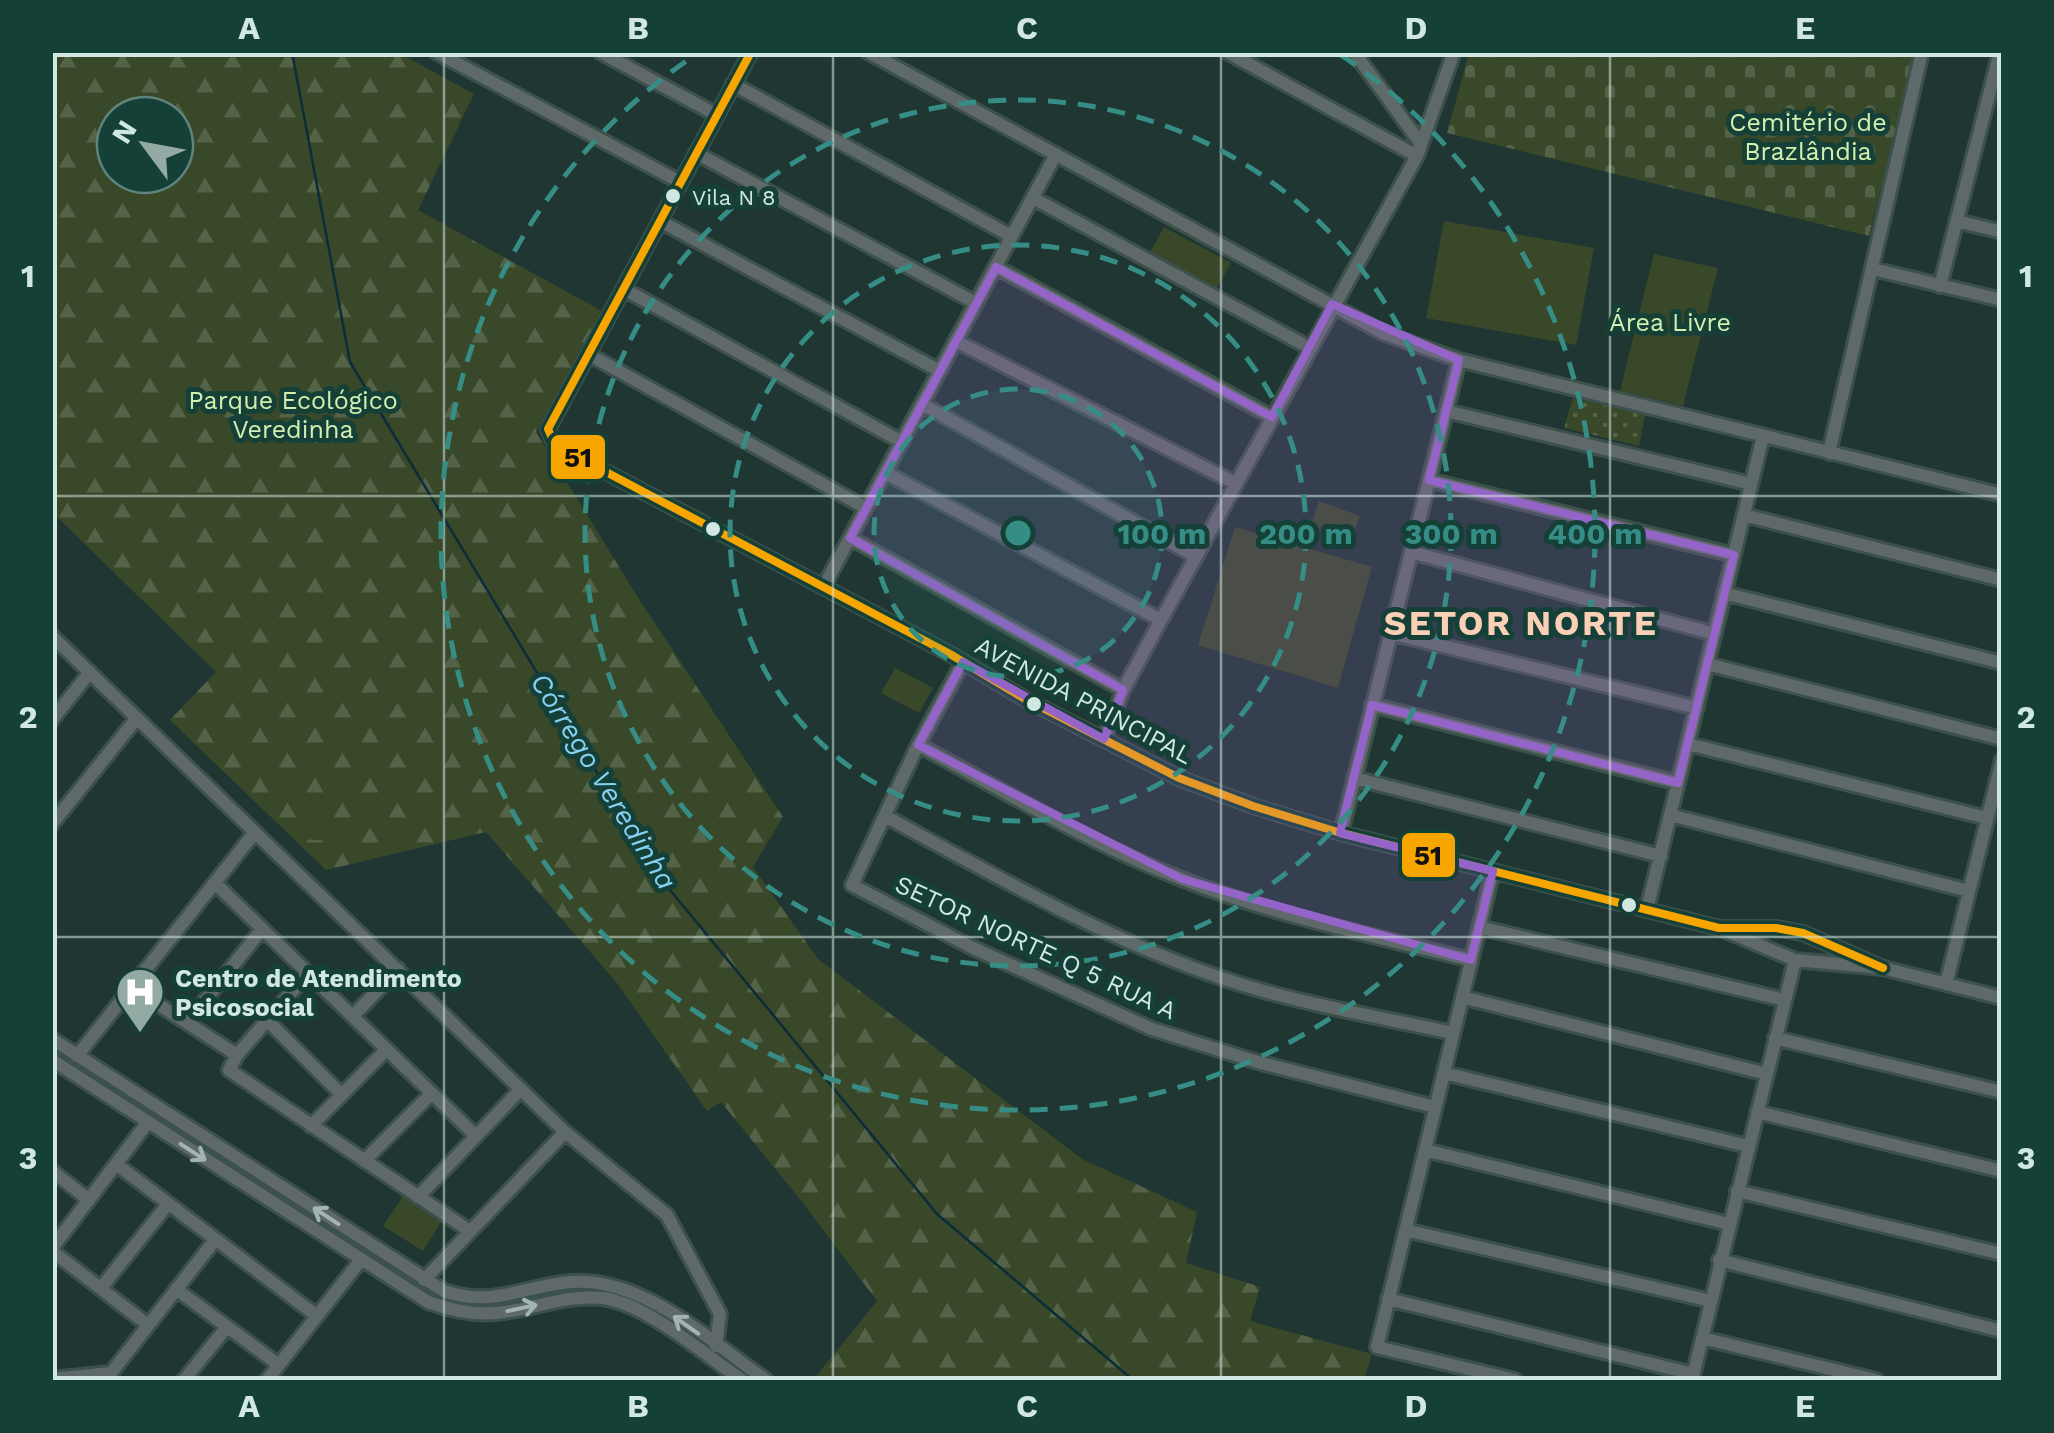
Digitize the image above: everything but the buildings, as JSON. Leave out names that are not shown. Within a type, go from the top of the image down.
[{"type":"street","points":[[436,52],[680,182]]},
{"type":"street","points":[[600,52],[717,115]]},
{"type":"street","name":"AVENIDA PRINCIPAL","points":[[750,52],[548,429],[552,442],[1179,778],[1340,833],[1719,928],[1804,932],[1883,968]]},
{"type":"street","points":[[868,52],[1383,334],[1459,360],[2002,495]]},
{"type":"street","points":[[1227,52],[1417,156]]},
{"type":"street","points":[[1354,52],[1421,144],[1417,156]]},
{"type":"street","points":[[1104,740],[1123,690],[1308,347],[1417,156],[1454,52]]},
{"type":"street","points":[[1829,452],[1922,52]]},
{"type":"street","points":[[1940,286],[2000,52]]},
{"type":"street","points":[[733,84],[1011,236]]},
{"type":"street","points":[[696,153],[976,303]]},
{"type":"street","points":[[824,586],[1056,154]]},
{"type":"street","points":[[1033,198],[1308,347]]},
{"type":"street","points":[[660,221],[940,371]]},
{"type":"street","points":[[1957,221],[2002,232]]},
{"type":"street","points":[[996,268],[1272,417]]},
{"type":"street","points":[[1872,268],[2002,300]]},
{"type":"street","points":[[624,288],[902,442]]},
{"type":"street","points":[[956,340],[1235,483]]},
{"type":"street","points":[[588,354],[866,508]]},
{"type":"street","points":[[1340,833],[1459,360]]},
{"type":"street","points":[[922,404],[1195,556]]},
{"type":"street","points":[[1446,411],[1752,484]]},
{"type":"street","points":[[1648,909],[1763,436]]},
{"type":"street","points":[[886,473],[1161,620]]},
{"type":"street","points":[[1428,480],[1734,555]]},
{"type":"street","points":[[1744,515],[2002,580]]},
{"type":"street","points":[[850,538],[1123,690]]},
{"type":"street","points":[[1410,552],[1714,634]]},
{"type":"street","points":[[1724,593],[2002,663]]},
{"type":"street","points":[[1390,633],[1696,708]]},
{"type":"street","points":[[52,636],[565,1132],[667,1215],[720,1314],[716,1346]]},
{"type":"street","points":[[963,662],[918,745],[887,817],[1024,892],[1142,946],[1259,989],[1453,1033]]},
{"type":"street","points":[[1707,664],[2002,739]]},
{"type":"street","points":[[52,720],[90,672]]},
{"type":"street","points":[[1372,705],[1678,782]]},
{"type":"street","points":[[52,824],[137,718]]},
{"type":"street","points":[[1688,744],[1987,818]]},
{"type":"street","points":[[918,745],[1182,880],[1283,914],[1471,960]]},
{"type":"street","points":[[1946,984],[2002,760]]},
{"type":"street","points":[[1354,778],[1660,856]]},
{"type":"street","points":[[1670,815],[1969,891]]},
{"type":"street","name":"SETOR NORTE Q 5 RUA A","points":[[887,817],[852,885],[971,948],[1152,1029],[1261,1063],[1435,1107]]},
{"type":"street","points":[[78,1056],[255,832]]},
{"type":"street","points":[[1493,870],[1377,1347],[1514,1380]]},
{"type":"street","points":[[214,883],[476,1136]]},
{"type":"street","points":[[1479,927],[1785,1000]]},
{"type":"street","points":[[1719,928],[1795,960],[1827,966],[1883,968],[2002,998]]},
{"type":"street","points":[[1772,952],[1767,939],[1776,928]]},
{"type":"street","points":[[187,1023],[262,929]]},
{"type":"street","points":[[1827,966],[1836,955],[1832,944]]},
{"type":"street","points":[[1388,1299],[1692,1377],[1795,960]]},
{"type":"street","points":[[353,1016],[398,969]]},
{"type":"street","points":[[308,973],[236,1055],[229,1070],[470,1231]]},
{"type":"street","points":[[133,988],[236,1055]]},
{"type":"street","points":[[1462,997],[1766,1074]]},
{"type":"street","points":[[267,1020],[342,1094]]},
{"type":"street","points":[[97,1033],[97,1068]]},
{"type":"street","points":[[1775,1038],[2002,1092]]},
{"type":"street","points":[[52,1039],[423,1279],[496,1313],[571,1297],[607,1298],[641,1311],[742,1380]]},
{"type":"street","points":[[311,1126],[387,1049]]},
{"type":"street","points":[[52,1060],[413,1293],[456,1312],[572,1282],[609,1284],[646,1297],[766,1380]]},
{"type":"street","points":[[1444,1073],[1748,1146]]},
{"type":"street","points":[[418,1196],[521,1088]]},
{"type":"street","points":[[364,1162],[432,1093]]},
{"type":"street","points":[[1756,1112],[2002,1171]]},
{"type":"street","points":[[160,1131],[171,1116]]},
{"type":"street","points":[[148,1122],[52,1250],[148,1325]]},
{"type":"street","points":[[413,1293],[414,1283],[423,1279],[565,1132]]},
{"type":"street","points":[[1425,1150],[1729,1224]]},
{"type":"street","points":[[116,1164],[316,1316]]},
{"type":"street","points":[[52,1171],[89,1200]]},
{"type":"street","points":[[260,1196],[268,1194],[271,1181]]},
{"type":"street","points":[[1737,1190],[2002,1254]]},
{"type":"street","points":[[282,1210],[286,1197],[294,1196]]},
{"type":"street","points":[[101,1288],[168,1204]]},
{"type":"street","points":[[1405,1230],[1711,1301]]},
{"type":"street","points":[[52,1379],[116,1376],[148,1325],[215,1240]]},
{"type":"street","points":[[1720,1260],[2002,1331]]},
{"type":"street","points":[[267,1380],[360,1261]]},
{"type":"street","points":[[397,1283],[408,1280],[408,1269]]},
{"type":"street","points":[[176,1289],[278,1365]]},
{"type":"street","points":[[184,1380],[227,1328]]},
{"type":"street","points":[[1702,1338],[1876,1380]]},
{"type":"highlighted area","points":[[996,267],[1272,417],[1332,304],[1459,360],[1429,480],[1734,555],[1678,783],[1372,705],[1340,833],[1493,871],[1471,960],[1182,879],[918,745],[963,662],[1104,739],[1123,690],[850,538]]},
{"type":"green space","name":"Cemitério de Brazlândia","points":[[1469,52],[1915,53],[1869,236],[1447,133]]},
{"type":"green space","name":"Parque Ecológico Veredinha","points":[[52,53],[399,53],[474,94],[418,210],[602,311],[536,432],[637,596],[783,817],[753,867],[818,959],[1082,1159],[1197,1212],[1186,1263],[1260,1287],[1250,1321],[1372,1354],[1364,1380],[813,1380],[877,1301],[721,1102],[707,1111],[617,983],[486,832],[326,870],[170,720],[216,672],[53,513]]},
{"type":"green space","points":[[1444,221],[1594,248],[1576,345],[1426,318]]},
{"type":"green space","points":[[1164,227],[1231,263],[1213,294],[1147,257]]},
{"type":"green space","name":"Área Livre","points":[[1654,254],[1718,268],[1683,406],[1620,391]]},
{"type":"green space","points":[[1573,398],[1645,415],[1639,446],[1564,428]]},
{"type":"green space","points":[[1319,501],[1360,516],[1351,541],[1311,525]]},
{"type":"green space","points":[[1235,527],[1372,567],[1338,688],[1198,645]]},
{"type":"green space","points":[[895,668],[933,688],[919,713],[881,693]]},
{"type":"green space","points":[[306,817],[335,819],[333,841],[303,839]]},
{"type":"green space","points":[[403,1196],[442,1221],[423,1251],[383,1226]]},
{"type":"waterway","name":"Córrego Veredinha","points":[[292,52],[350,362],[661,879],[937,1214],[1133,1380]]},
{"type":"transit line","name":"51","points":[[751,52],[548,429],[555,445],[1179,778],[1341,833],[1719,928],[1776,928],[1803,933],[1883,968]]},
{"type":"place","name":"Vila N 8","points":[[673,196]]},
{"type":"place","name":"Centro de Atendimento Psicosocial","points":[[140,1034]]},
{"type":"district","name":"SETOR NORTE","points":[[1521,623]]}]
